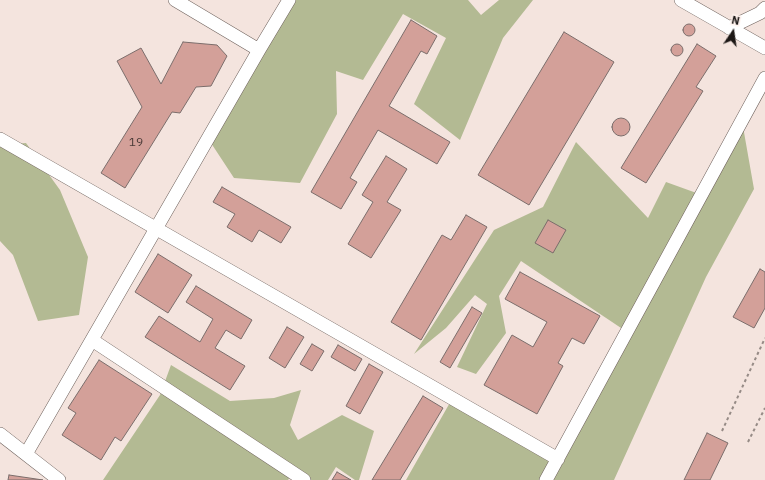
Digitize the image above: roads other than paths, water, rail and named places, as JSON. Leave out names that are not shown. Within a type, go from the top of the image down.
[{"type":"street","points":[[175,0],[259,50]]},
{"type":"street","points":[[26,454],[259,50],[290,0]]},
{"type":"street","points":[[681,0],[765,48]]},
{"type":"street","points":[[729,28],[760,13],[765,8]]},
{"type":"street","points":[[546,480],[765,78]]},
{"type":"street","points":[[0,139],[558,459]]},
{"type":"street","points":[[92,340],[304,480]]},
{"type":"street","points":[[0,434],[59,480]]}]
